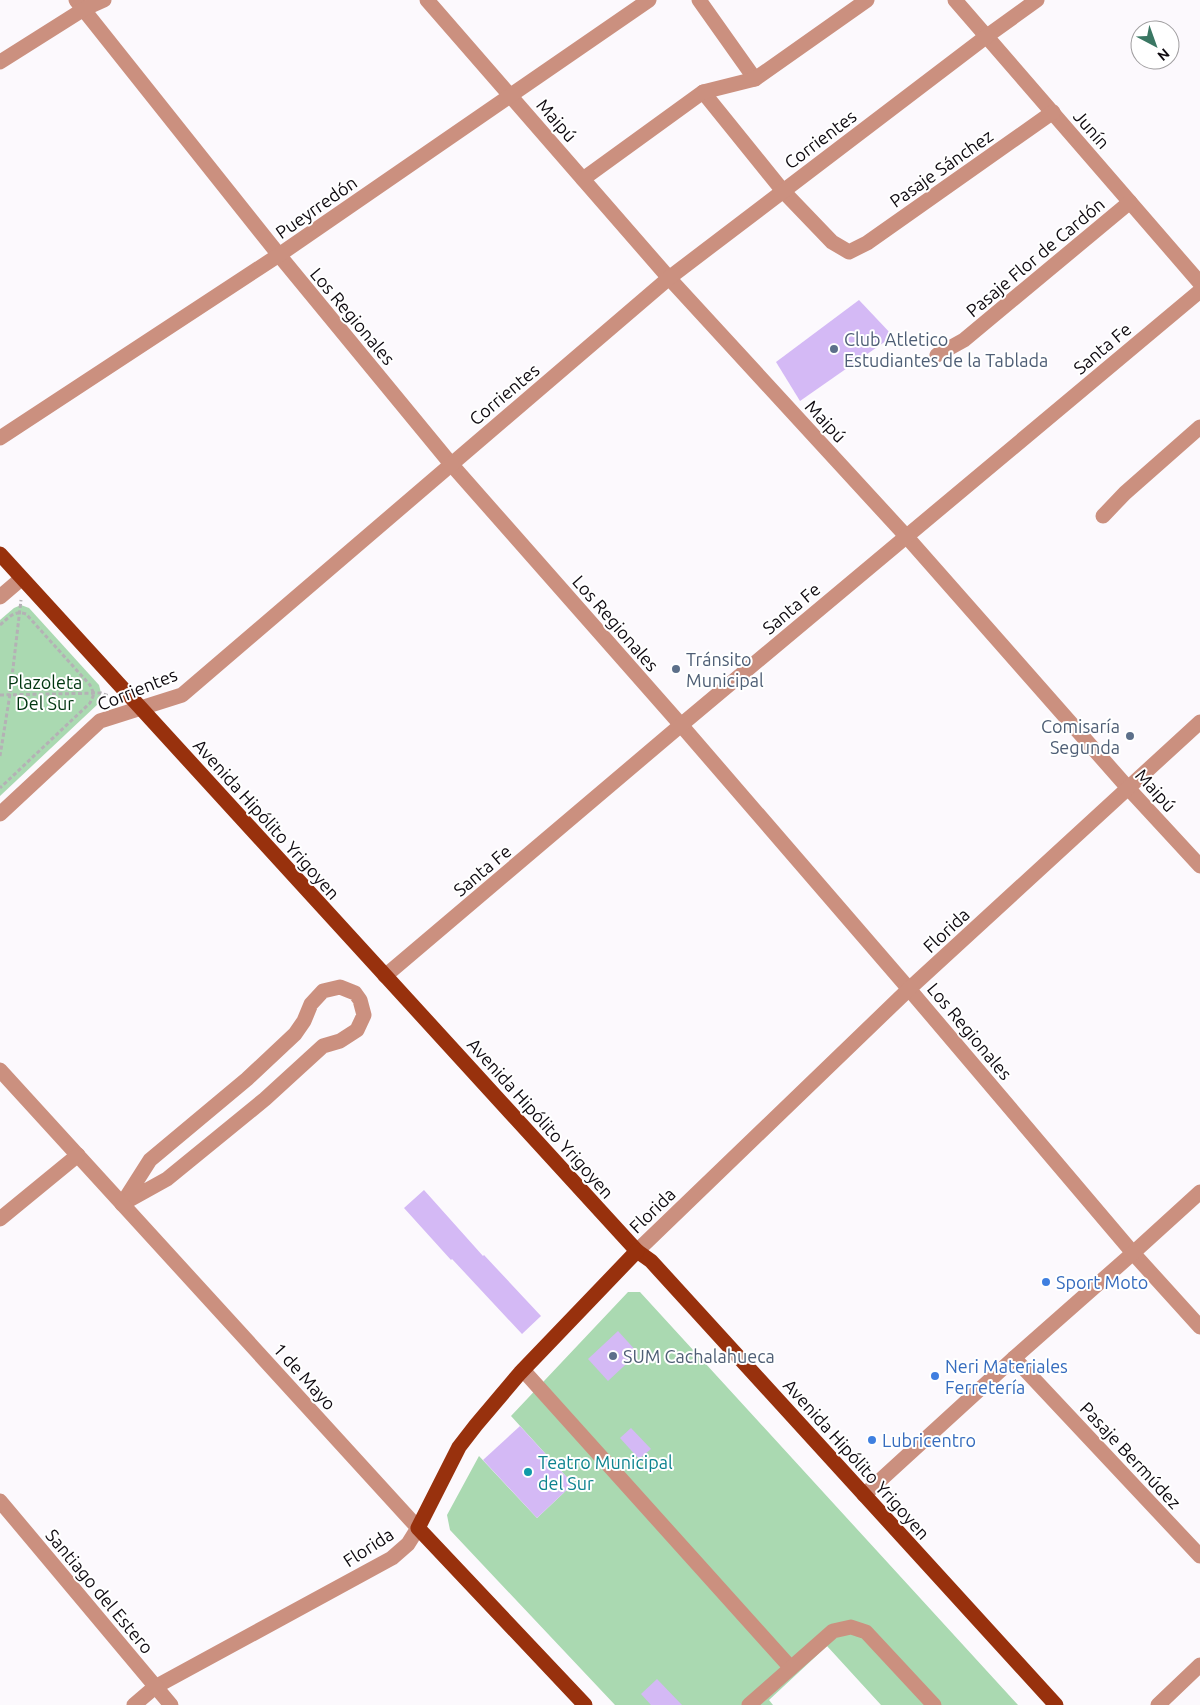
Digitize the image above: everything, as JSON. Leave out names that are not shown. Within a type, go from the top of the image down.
[{"type":"main road","name":"Avenida Hipólito Yrigoyen","points":[[0,554],[637,1251],[651,1261],[1056,1705]]},
{"type":"main road","name":"Florida","points":[[418,1528],[459,1447],[476,1424],[523,1370],[637,1251]]},
{"type":"main road","name":"1 de Mayo","points":[[418,1528],[585,1705]]},
{"type":"street","points":[[0,62],[80,5],[104,0]]},
{"type":"street","name":"Maipú","points":[[427,0],[669,278],[906,536],[1128,788],[1200,866]]},
{"type":"street","name":"Pueyrredón","points":[[0,438],[279,255],[649,0]]},
{"type":"street","points":[[699,0],[755,79]]},
{"type":"street","points":[[583,179],[704,92],[755,79],[867,0]]},
{"type":"street","name":"Junín","points":[[955,0],[1200,282]]},
{"type":"street","name":"Corrientes","points":[[0,814],[100,721],[182,695],[669,278],[987,36],[1038,0]]},
{"type":"street","name":"Los Regionales","points":[[80,5],[279,255],[451,464],[681,724],[1133,1253],[1200,1327]]},
{"type":"street","points":[[704,92],[783,191]]},
{"type":"street","name":"Pasaje Sánchez","points":[[783,191],[832,242],[848,252],[866,243],[1053,112]]},
{"type":"street","name":"Pasaje Flor de Cardón","points":[[937,355],[964,340],[1130,202]]},
{"type":"street","name":"Santa Fe","points":[[385,976],[681,724],[1200,290]]},
{"type":"street","points":[[1102,516],[1124,493],[1200,427]]},
{"type":"street","points":[[0,597],[22,579]]},
{"type":"street","name":"Florida","points":[[637,1251],[909,989],[1200,722]]},
{"type":"street","points":[[340,987],[355,993],[360,1000],[364,1015],[357,1030],[340,1041],[323,1046],[266,1099],[167,1179],[122,1204],[150,1160],[247,1079],[295,1034],[304,1021],[311,1004],[323,991],[340,987]]},
{"type":"street","name":"1 de Mayo","points":[[0,1070],[418,1528]]},
{"type":"street","points":[[0,1219],[78,1156]]},
{"type":"street","points":[[864,1495],[1200,1192]]},
{"type":"street","name":"Pasaje Bermúdez","points":[[1014,1358],[1200,1556]]},
{"type":"street","points":[[523,1370],[791,1668]]},
{"type":"street","name":"Santiago del Estero","points":[[0,1501],[171,1705]]},
{"type":"street","name":"Florida","points":[[134,1705],[156,1687],[392,1558],[408,1544],[418,1528]]},
{"type":"street","points":[[749,1705],[833,1631],[851,1627],[866,1632],[934,1705]]},
{"type":"street","points":[[1158,1705],[1200,1665]]},
{"type":"path","points":[[0,756],[10,694],[22,579]]},
{"type":"path","points":[[0,624],[13,614],[20,612],[26,614],[90,685],[94,694],[90,703],[0,788]]},
{"type":"path","points":[[0,695],[101,693],[117,699]]},
{"type":"green space","name":"Plazoleta Del Sur","points":[[21,605],[29,608],[99,685],[101,693],[99,703],[0,796],[0,620],[14,608]]},
{"type":"green space","points":[[628,1292],[640,1292],[1018,1705],[881,1705],[827,1646],[769,1700],[773,1705],[615,1705],[450,1530],[447,1515],[479,1456],[537,1518],[573,1484],[511,1416]]},
{"type":"building","name":"Club Atletico Estudiantes de la Tablada","points":[[859,300],[893,336],[800,401],[776,362]]},
{"type":"building","points":[[424,1190],[483,1256],[541,1316],[522,1334],[404,1208]]},
{"type":"building","name":"SUM Cachalahueca","points":[[618,1331],[638,1353],[608,1381],[588,1359]]},
{"type":"building","name":"Teatro Municipal del Sur","points":[[520,1426],[573,1484],[537,1518],[483,1460]]},
{"type":"building","points":[[631,1428],[651,1449],[639,1459],[620,1438]]},
{"type":"building","points":[[657,1679],[682,1705],[651,1705],[641,1694]]},
{"type":"place","name":"Club Atletico Estudiantes de la Tablada","points":[[834,349]]},
{"type":"place","name":"Tránsito Municipal","points":[[676,669]]},
{"type":"place","name":"Comisaría Segunda","points":[[1130,736]]},
{"type":"place","name":"Sport Moto","points":[[1046,1282]]},
{"type":"place","name":"SUM Cachalahueca","points":[[613,1356]]},
{"type":"place","name":"Neri Materiales Ferretería","points":[[935,1376]]},
{"type":"place","name":"Lubricentro","points":[[872,1440]]},
{"type":"place","name":"Teatro Municipal del Sur","points":[[528,1472]]}]
